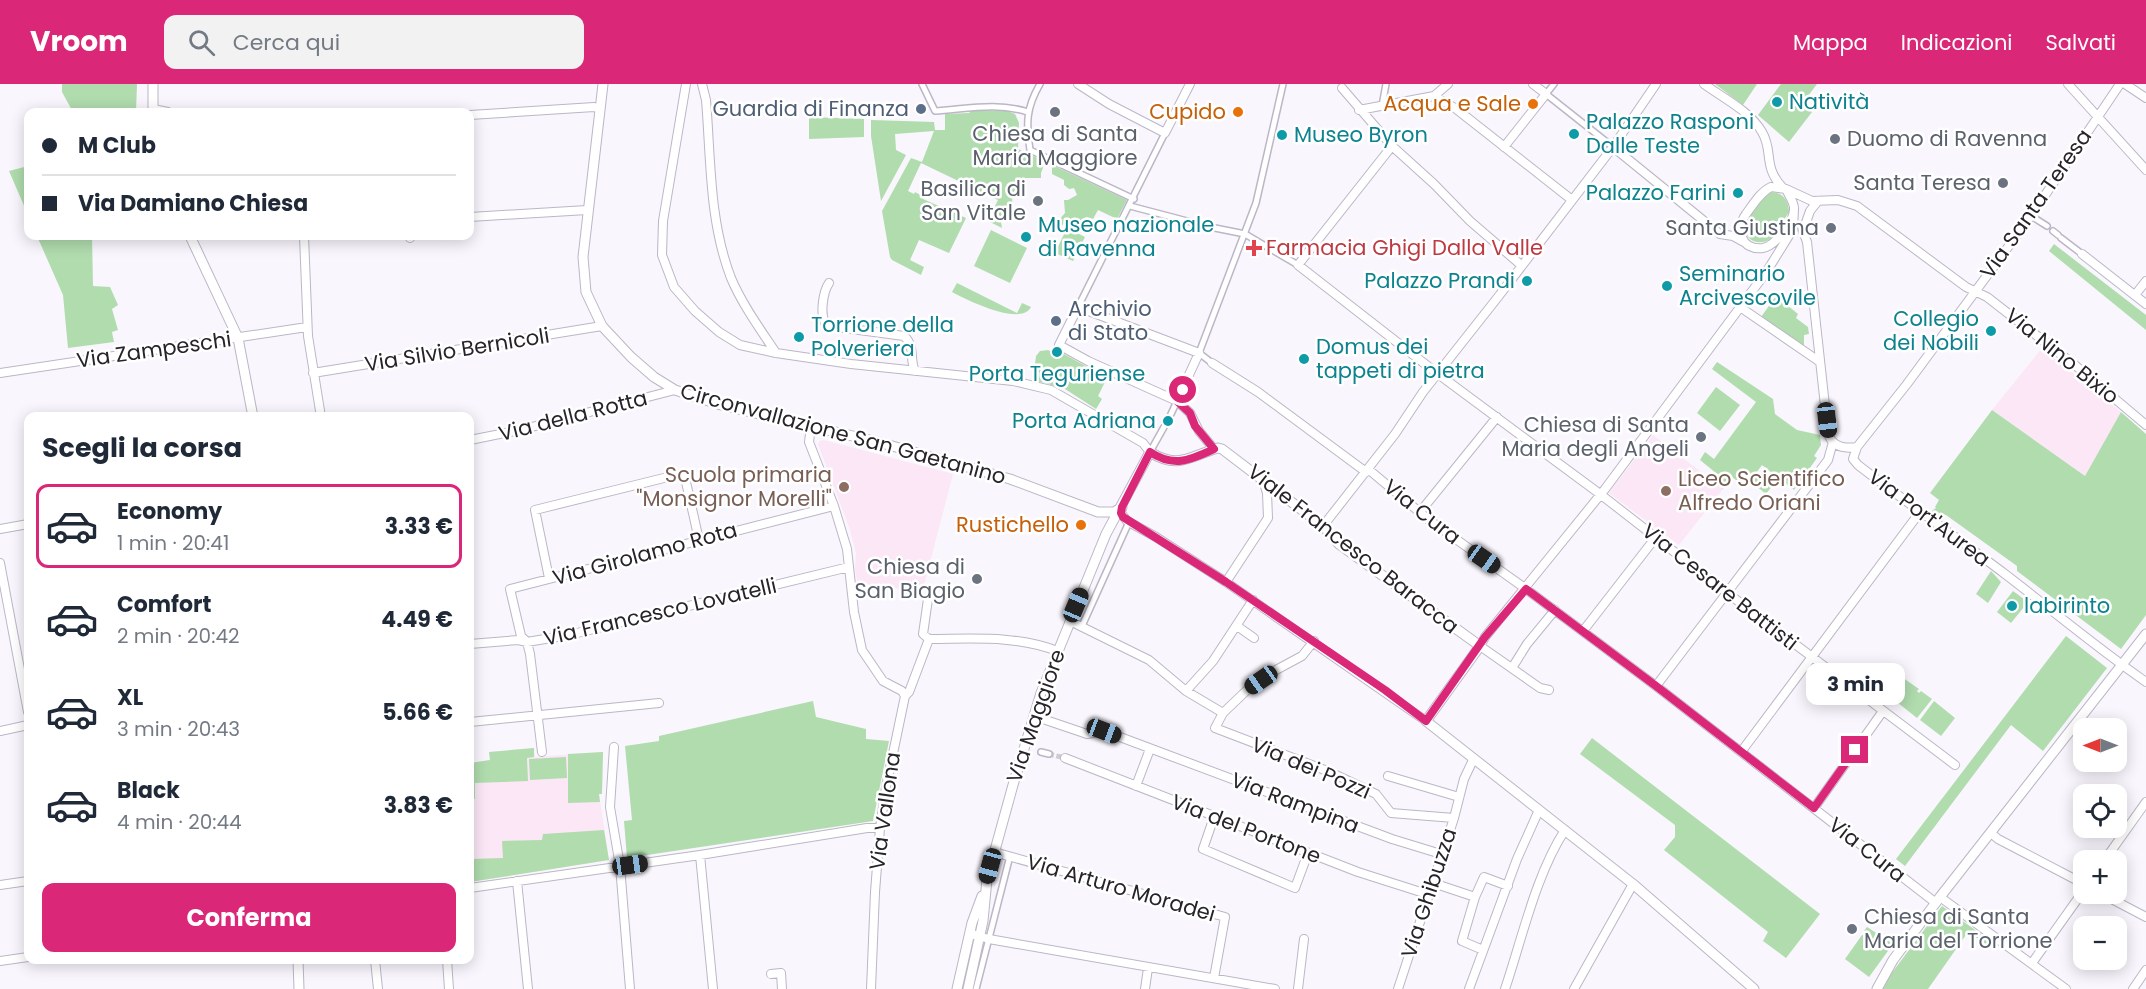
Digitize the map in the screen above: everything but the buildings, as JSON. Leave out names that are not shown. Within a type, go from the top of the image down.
[{"type":"street","points":[[153,84],[153,108]]},
{"type":"street","name":"Circonvallazione San Gaetanino","points":[[603,84],[587,210],[583,278],[589,303],[602,326],[631,357],[654,377],[675,390],[721,405],[811,426],[1010,479],[1098,512]]},
{"type":"street","points":[[686,84],[663,221],[662,255],[674,287],[711,325],[740,345],[776,353],[1013,381],[1051,390],[1143,443],[1160,459],[1172,462],[1193,458],[1214,449],[1195,426],[1190,413],[1177,401],[1088,361],[1059,345],[1190,84]]},
{"type":"street","points":[[702,84],[706,100],[714,209],[721,245],[732,279],[776,353]]},
{"type":"street","points":[[922,84],[935,111],[1011,106],[1028,112]]},
{"type":"street","points":[[1040,84],[1031,100],[1028,112],[1030,150],[1134,199]]},
{"type":"street","points":[[1078,84],[1109,104],[1165,133]]},
{"type":"street","points":[[1171,414],[1200,353],[1256,204],[1283,84]]},
{"type":"street","points":[[1382,106],[1386,84]]},
{"type":"street","points":[[1359,110],[1434,96],[1448,84]]},
{"type":"street","points":[[1533,84],[1720,234],[1738,238],[1752,247],[1766,248],[1789,223],[1794,209]]},
{"type":"street","points":[[1504,147],[1554,84]]},
{"type":"street","points":[[1323,526],[1612,147],[1656,84]]},
{"type":"street","points":[[1426,721],[1485,637],[1526,589],[1600,494],[1767,271],[1793,229],[1794,209],[1769,167],[1766,142],[1762,132],[1751,119],[1704,84]]},
{"type":"street","points":[[2068,84],[2146,170]]},
{"type":"street","name":"Via Santa Teresa","points":[[1857,447],[1907,384],[2031,216],[2120,84]]},
{"type":"street","points":[[2125,84],[2146,98]]},
{"type":"street","points":[[1340,86],[1392,146],[1470,221],[1521,265]]},
{"type":"street","points":[[1434,96],[1455,108],[1572,200]]},
{"type":"street","points":[[474,115],[594,107],[600,109]]},
{"type":"street","points":[[1130,206],[1245,234],[1298,265],[1392,146]]},
{"type":"street","points":[[1744,243],[1740,233],[1742,220],[1766,189],[1771,187],[1784,189]]},
{"type":"street","name":"Via Nino Bixio","points":[[1784,189],[1807,199],[1838,200],[1857,206],[1966,287],[1987,297],[2146,424]]},
{"type":"street","points":[[1656,686],[1828,460],[1833,442],[1828,433],[1807,242],[1803,231],[1810,211],[1818,201]]},
{"type":"street","points":[[474,217],[587,210]]},
{"type":"street","points":[[2031,216],[2047,226]]},
{"type":"street","points":[[1782,232],[1800,228],[1803,231]]},
{"type":"street","points":[[2058,235],[2146,304]]},
{"type":"street","points":[[192,240],[238,338],[252,412]]},
{"type":"street","points":[[304,240],[308,327],[320,412]]},
{"type":"street","name":"Via Cesare Battisti","points":[[1298,265],[1956,765]]},
{"type":"street","points":[[2135,295],[2146,280]]},
{"type":"street","points":[[829,283],[826,287],[823,312],[825,323],[830,326],[904,336],[911,344],[912,366],[915,371]]},
{"type":"street","points":[[1078,307],[1200,353],[1212,363]]},
{"type":"street","points":[[1740,307],[1820,362]]},
{"type":"street","name":"Via Silvio Bernicoli","points":[[313,373],[602,326]]},
{"type":"street","name":"Via Zampeschi","points":[[0,373],[308,327]]},
{"type":"street","name":"Via Cura","points":[[1212,363],[1258,392],[1367,471],[1583,631],[1938,900],[2032,963],[2066,989]]},
{"type":"street","name":"Via della Rotta","points":[[474,439],[520,430],[675,390]]},
{"type":"street","points":[[1420,512],[1497,417]]},
{"type":"street","points":[[811,426],[809,442],[834,506],[847,549],[854,612],[862,650],[883,681],[902,691],[905,696]]},
{"type":"street","points":[[1150,452],[1164,427]]},
{"type":"street","name":"Via Port'Aurea","points":[[1833,442],[1843,448],[1857,447]]},
{"type":"street","name":"Via Port'Aurea","points":[[1857,447],[1853,455],[1854,461],[2146,682]]},
{"type":"street","name":"Viale Francesco Baracca","points":[[1214,449],[1222,449],[1323,526],[1339,544],[1540,688],[1549,690]]},
{"type":"street","name":"Via Maggiore","points":[[957,989],[970,931],[985,888],[1034,716],[1057,651],[1112,520],[1122,507],[1150,452]]},
{"type":"street","points":[[549,578],[535,510],[684,473],[699,540]]},
{"type":"street","points":[[1226,582],[1268,518],[1267,493],[1262,479]]},
{"type":"street","name":"Via Girolamo Rota","points":[[527,642],[521,636],[510,589],[834,506]]},
{"type":"street","points":[[1106,534],[1106,526],[1098,512],[1114,512],[1122,507]]},
{"type":"street","points":[[1122,507],[1121,513],[1128,521],[1254,600],[1426,721],[1633,884],[1754,989]]},
{"type":"street","points":[[1741,752],[1920,512]]},
{"type":"street","points":[[1106,534],[1114,524],[1128,521]]},
{"type":"street","name":"Via Maggiore","points":[[1082,626],[1128,521]]},
{"type":"street","points":[[0,529],[24,525]]},
{"type":"street","points":[[1583,631],[1656,537]]},
{"type":"street","points":[[0,563],[24,691]]},
{"type":"street","name":"Via Francesco Lovatelli","points":[[474,645],[518,640],[527,642],[569,634],[849,567]]},
{"type":"street","points":[[928,599],[923,634],[928,639],[1007,639],[1038,644],[1057,651]]},
{"type":"street","points":[[1186,691],[1213,661],[1254,600]]},
{"type":"street","points":[[1512,668],[1527,644],[1555,610]]},
{"type":"street","points":[[1070,621],[1149,660],[1186,691],[1223,713],[1246,691],[1276,670],[1302,656],[1314,641]]},
{"type":"street","points":[[1238,626],[1254,638]]},
{"type":"street","points":[[1877,989],[1893,960],[1938,900],[2146,634]]},
{"type":"street","name":"Via Vallona","points":[[871,989],[874,892],[886,787],[905,696],[909,692],[928,639]]},
{"type":"street","points":[[527,642],[542,752]]},
{"type":"street","points":[[474,722],[658,703]]},
{"type":"street","points":[[1814,808],[1883,711]]},
{"type":"street","name":"Via dei Pozzi","points":[[1223,713],[1215,728],[1330,772],[1376,794],[1391,813],[1454,818]]},
{"type":"street","name":"Via Rampina","points":[[1034,716],[1087,734],[1104,731],[1392,839],[1441,854]]},
{"type":"street","points":[[0,731],[24,726]]},
{"type":"street","points":[[614,747],[610,807],[620,866],[630,989]]},
{"type":"street","points":[[1136,786],[1150,749]]},
{"type":"street","points":[[1041,752],[1049,754]]},
{"type":"street","name":"Via del Portone","points":[[1065,758],[1358,872],[1427,894]]},
{"type":"street","name":"Via Ghibuzza","points":[[1398,989],[1427,894],[1433,883],[1454,818],[1464,779],[1473,760]]},
{"type":"street","points":[[1388,776],[1459,797]]},
{"type":"street","points":[[2112,850],[2146,802]]},
{"type":"street","points":[[1469,989],[1517,859],[1539,810]]},
{"type":"street","points":[[1214,817],[1203,849],[1295,888],[1308,853]]},
{"type":"street","points":[[474,887],[867,828],[880,828]]},
{"type":"street","points":[[1505,989],[1536,896],[1565,830]]},
{"type":"street","points":[[1991,833],[1998,839],[2073,878]]},
{"type":"street","name":"Via Arturo Moradei","points":[[994,852],[1225,917],[1214,978]]},
{"type":"street","points":[[700,855],[714,989]]},
{"type":"street","name":"Via Maggiore","points":[[968,989],[1010,856]]},
{"type":"street","points":[[1483,950],[1462,941],[1475,897],[1484,877],[1508,886]]},
{"type":"street","points":[[517,881],[528,989]]},
{"type":"street","points":[[0,885],[24,882]]},
{"type":"street","points":[[1433,883],[1475,897]]},
{"type":"street","points":[[1574,989],[1633,884]]},
{"type":"street","name":"Via Maggiore","points":[[976,989],[984,938],[985,888]]},
{"type":"street","points":[[2032,963],[2074,904]]},
{"type":"street","points":[[2121,904],[2146,917]]},
{"type":"street","points":[[970,931],[984,938],[1275,989]]},
{"type":"street","points":[[1298,989],[1304,939]]},
{"type":"street","points":[[0,961],[24,958]]},
{"type":"street","points":[[298,964],[299,989]]},
{"type":"street","points":[[375,964],[378,989]]},
{"type":"street","points":[[447,964],[449,989]]},
{"type":"street","points":[[1145,989],[1148,968]]},
{"type":"street","points":[[2133,989],[2146,970]]},
{"type":"street","points":[[771,974],[781,973],[782,989]]},
{"type":"shaded area","points":[[2042,348],[2121,412],[2085,476],[1992,410]]},
{"type":"shaded area","name":"Liceo Scientifico Alfredo Oriani","points":[[1653,435],[1723,489],[1679,545],[1609,493]]},
{"type":"shaded area","points":[[824,440],[953,474],[922,593],[895,588],[859,592],[855,569],[856,553],[849,527],[818,444]]},
{"type":"shaded area","points":[[534,748],[535,757],[603,752],[602,794],[599,794],[609,860],[474,881],[474,762],[490,760],[489,752]]},
{"type":"green space","points":[[62,84],[137,84],[136,108],[71,108],[62,92]]},
{"type":"green space","points":[[1715,84],[1757,84],[1743,105]]},
{"type":"green space","points":[[1781,84],[1817,84],[1802,104],[1812,112],[1789,142],[1758,115]]},
{"type":"green space","points":[[972,110],[1007,111],[1015,114],[1019,123],[1018,149],[1127,200],[1117,219],[1098,210],[1093,219],[1086,217],[1081,228],[1065,220],[1059,232],[1057,228],[1051,229],[1065,213],[1064,200],[1077,195],[1074,188],[1069,189],[1064,185],[1064,180],[1052,174],[1052,167],[1044,165],[1041,178],[1026,178],[1012,194],[1013,214],[1008,211],[1004,212],[1002,216],[1005,220],[1001,222],[1002,228],[988,221],[998,200],[921,163],[908,191],[914,194],[915,192],[924,197],[923,199],[966,218],[949,253],[919,240],[910,260],[924,267],[921,275],[892,260],[882,211],[911,158],[922,162],[934,131],[895,134],[896,150],[906,155],[881,201],[871,136],[871,120],[934,122],[935,130],[945,130],[945,114],[969,113]]},
{"type":"green space","points":[[809,117],[864,119],[864,137],[809,139]]},
{"type":"green space","points":[[24,167],[24,206],[9,171]]},
{"type":"green space","points":[[1768,192],[1777,193],[1783,197],[1788,203],[1789,212],[1772,238],[1762,242],[1753,241],[1745,231],[1746,221],[1757,203]]},
{"type":"green space","points":[[1067,228],[1085,237],[1073,261],[1055,253]]},
{"type":"green space","points":[[991,230],[1027,248],[1010,283],[974,266]]},
{"type":"green space","points":[[39,240],[92,240],[93,286],[110,287],[118,305],[112,309],[118,330],[112,332],[114,342],[68,348],[63,295]]},
{"type":"green space","points":[[2054,244],[2146,315],[2146,330],[2049,251]]},
{"type":"green space","points":[[957,283],[1017,313],[1022,303],[1031,307],[1017,314],[993,310],[952,292]]},
{"type":"green space","points":[[1776,296],[1798,314],[1796,318],[1808,327],[1809,334],[1804,335],[1804,347],[1761,317]]},
{"type":"green space","points":[[1048,350],[1060,356],[1062,353],[1107,378],[1098,396],[1102,399],[1096,409],[1065,389],[1033,380],[1036,356],[1040,351]]},
{"type":"green space","points":[[1717,362],[1773,399],[1775,414],[1797,430],[1820,435],[1821,445],[1814,456],[1817,458],[1794,490],[1762,465],[1756,473],[1772,486],[1766,494],[1749,480],[1744,486],[1732,477],[1723,489],[1711,480],[1716,473],[1700,460],[1705,452],[1714,459],[1756,402],[1712,369]]},
{"type":"green space","points":[[1716,387],[1740,405],[1720,431],[1697,413]]},
{"type":"green space","points":[[1992,410],[2085,476],[2121,412],[2146,434],[2146,615],[2121,649],[2017,571],[2017,566],[1946,515],[1929,513],[1936,508],[1939,500],[1930,493]]},
{"type":"green space","points":[[1991,571],[2001,582],[1988,603],[1976,594]]},
{"type":"green space","points":[[2013,591],[2028,602],[2011,623],[1997,612]]},
{"type":"green space","points":[[2066,636],[2107,668],[2043,751],[2011,725],[1905,866],[1896,859]]},
{"type":"green space","points":[[1896,673],[1919,689],[1917,691],[1919,693],[1921,691],[1932,699],[1917,718],[1883,691]]},
{"type":"green space","points":[[813,701],[816,717],[866,729],[866,739],[889,741],[873,821],[627,858],[624,821],[632,820],[625,746],[659,741],[659,736]]},
{"type":"green space","points":[[1934,701],[1955,718],[1941,736],[1920,720]]},
{"type":"green space","points":[[1592,738],[1820,914],[1786,958],[1763,941],[1768,932],[1664,850],[1675,837],[1675,825],[1580,754]]},
{"type":"green space","points":[[534,748],[534,757],[527,758],[528,781],[475,783],[474,799],[474,762],[490,760],[489,752]]},
{"type":"green space","points":[[603,752],[600,802],[568,803],[568,754]]},
{"type":"green space","points":[[566,757],[567,778],[530,780],[529,759]]},
{"type":"green space","points":[[604,830],[609,860],[474,881],[474,859],[503,858],[502,841],[542,840],[543,834]]},
{"type":"green space","points":[[1942,906],[1989,940],[1986,944],[1968,932],[1928,989],[1882,989],[1885,982]]},
{"type":"green space","points":[[1867,927],[1893,944],[1869,977],[1845,959],[1862,935],[1865,935],[1864,931]]},
{"type":"tunnel","points":[[1164,427],[1171,414]]},
{"type":"tunnel","points":[[1049,754],[1065,758]]},
{"type":"place","name":"Natività","points":[[1777,102]]},
{"type":"place","name":"Acqua e Sale","points":[[1533,104]]},
{"type":"place","name":"Guardia di Finanza","points":[[921,109]]},
{"type":"place","name":"Chiesa di Santa Maria Maggiore","points":[[1055,112]]},
{"type":"place","name":"Cupido","points":[[1238,112]]},
{"type":"place","name":"Palazzo Rasponi Dalle Teste","points":[[1574,134]]},
{"type":"place","name":"Museo Byron","points":[[1282,135]]},
{"type":"place","name":"Duomo di Ravenna","points":[[1835,139]]},
{"type":"place","name":"Santa Teresa","points":[[2003,183]]},
{"type":"place","name":"Palazzo Farini","points":[[1738,193]]},
{"type":"place","name":"Basilica di San Vitale","points":[[1038,201]]},
{"type":"place","name":"Santa Giustina","points":[[1831,228]]},
{"type":"place","name":"Museo nazionale di Ravenna","points":[[1026,237]]},
{"type":"place","name":"Farmacia Ghigi Dalla Valle","points":[[1254,248]]},
{"type":"place","name":"Palazzo Prandi","points":[[1527,281]]},
{"type":"place","name":"Seminario Arcivescovile","points":[[1667,286]]},
{"type":"place","name":"Archivio di Stato","points":[[1056,321]]},
{"type":"place","name":"Collegio dei Nobili","points":[[1991,331]]},
{"type":"place","name":"Torrione della Polveriera","points":[[799,337]]},
{"type":"place","name":"Porta Teguriense","points":[[1057,352]]},
{"type":"place","name":"Domus dei tappeti di pietra","points":[[1304,359]]},
{"type":"place","name":"Porta Adriana","points":[[1168,421]]},
{"type":"place","name":"Chiesa di Santa Maria degli Angeli","points":[[1701,437]]},
{"type":"place","name":"Scuola primaria \"Monsignor Morelli\"","points":[[844,487]]},
{"type":"place","name":"Liceo Scientifico Alfredo Oriani","points":[[1666,491]]},
{"type":"place","name":"Rustichello","points":[[1081,525]]},
{"type":"place","name":"Chiesa di San Biagio","points":[[977,579]]},
{"type":"place","name":"labirinto","points":[[2012,606]]},
{"type":"place","name":"Chiesa di Santa Maria del Torrione","points":[[1852,929]]},
{"type":"route","points":[[1183,390],[1177,401],[1190,413],[1195,426],[1214,449],[1193,458],[1172,462],[1160,459],[1150,452],[1122,507],[1123,517],[1226,582],[1385,690],[1426,721],[1485,637],[1526,589],[1814,808],[1855,750]]}]
